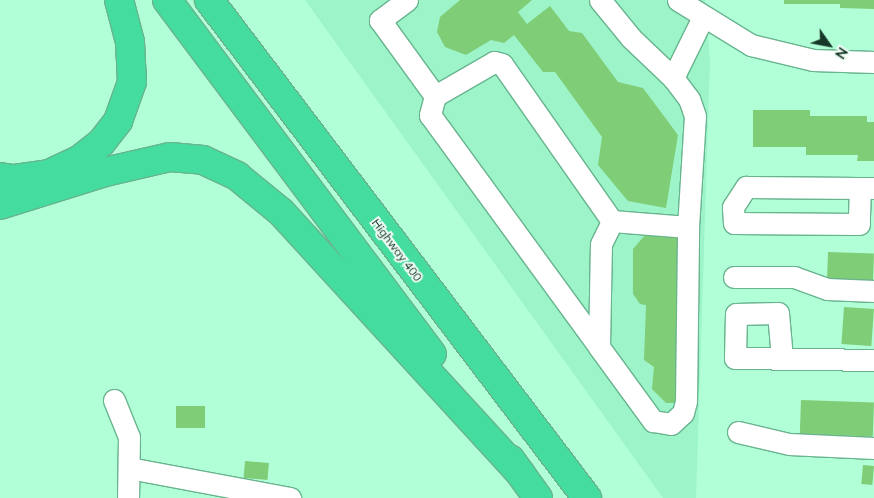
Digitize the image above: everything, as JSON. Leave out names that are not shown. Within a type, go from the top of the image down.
[{"type":"highway","points":[[0,177],[13,179],[49,174],[79,160],[101,143],[118,121],[132,82],[130,42],[119,0]]},
{"type":"highway","points":[[167,0],[538,498]]},
{"type":"highway","name":"Highway 400","points":[[209,0],[587,498]]},
{"type":"highway","points":[[0,206],[105,172],[170,157],[202,160],[238,176],[281,212],[521,474]]},
{"type":"highway","points":[[0,194],[35,194]]},
{"type":"street","points":[[407,0],[380,20],[435,96]]},
{"type":"street","points":[[600,0],[631,38],[673,78],[689,99],[695,116],[688,227],[686,401],[683,413],[671,424],[653,421],[430,115],[435,96],[494,62],[502,64],[612,221]]},
{"type":"street","points":[[678,0],[703,17],[751,44],[813,60],[874,62]]},
{"type":"street","points":[[673,78],[703,17]]},
{"type":"street","points":[[746,187],[867,188],[859,224],[734,222],[733,207],[746,187]]},
{"type":"street","points":[[612,221],[688,227]]},
{"type":"street","points":[[599,347],[601,244],[612,221]]},
{"type":"street","points":[[734,277],[794,276],[827,289],[874,292]]},
{"type":"street","points":[[782,358],[874,360]]},
{"type":"street","points":[[114,400],[129,437],[128,498]]},
{"type":"street","points":[[738,432],[789,444],[874,448]]},
{"type":"street","points":[[128,468],[290,498]]},
{"type":"shaded area","points":[[305,0],[705,0],[710,61],[696,498],[663,498]]},
{"type":"building","points":[[460,0],[532,0],[518,12],[527,24],[550,6],[569,31],[582,33],[618,82],[643,88],[678,135],[666,208],[628,201],[598,165],[602,137],[555,72],[543,72],[514,35],[504,43],[491,40],[466,55],[445,47],[437,32],[440,17]]},
{"type":"building","points":[[784,0],[874,0],[874,9],[840,8],[840,4],[784,4]]},
{"type":"building","points":[[753,110],[810,110],[810,116],[867,116],[867,122],[874,122],[874,161],[857,161],[858,155],[806,155],[806,147],[753,147]]},
{"type":"building","points":[[646,234],[680,236],[675,403],[666,403],[652,389],[654,367],[644,360],[646,305],[640,304],[633,294],[633,249]]},
{"type":"building","points":[[828,252],[874,254],[873,282],[827,280]]},
{"type":"building","points":[[844,307],[874,309],[871,346],[841,344]]},
{"type":"building","points":[[801,400],[874,403],[873,437],[800,434]]},
{"type":"building","points":[[176,406],[205,406],[205,428],[176,428]]},
{"type":"building","points":[[245,461],[269,463],[267,480],[244,478]]},
{"type":"building","points":[[863,465],[874,466],[872,485],[861,484]]}]
